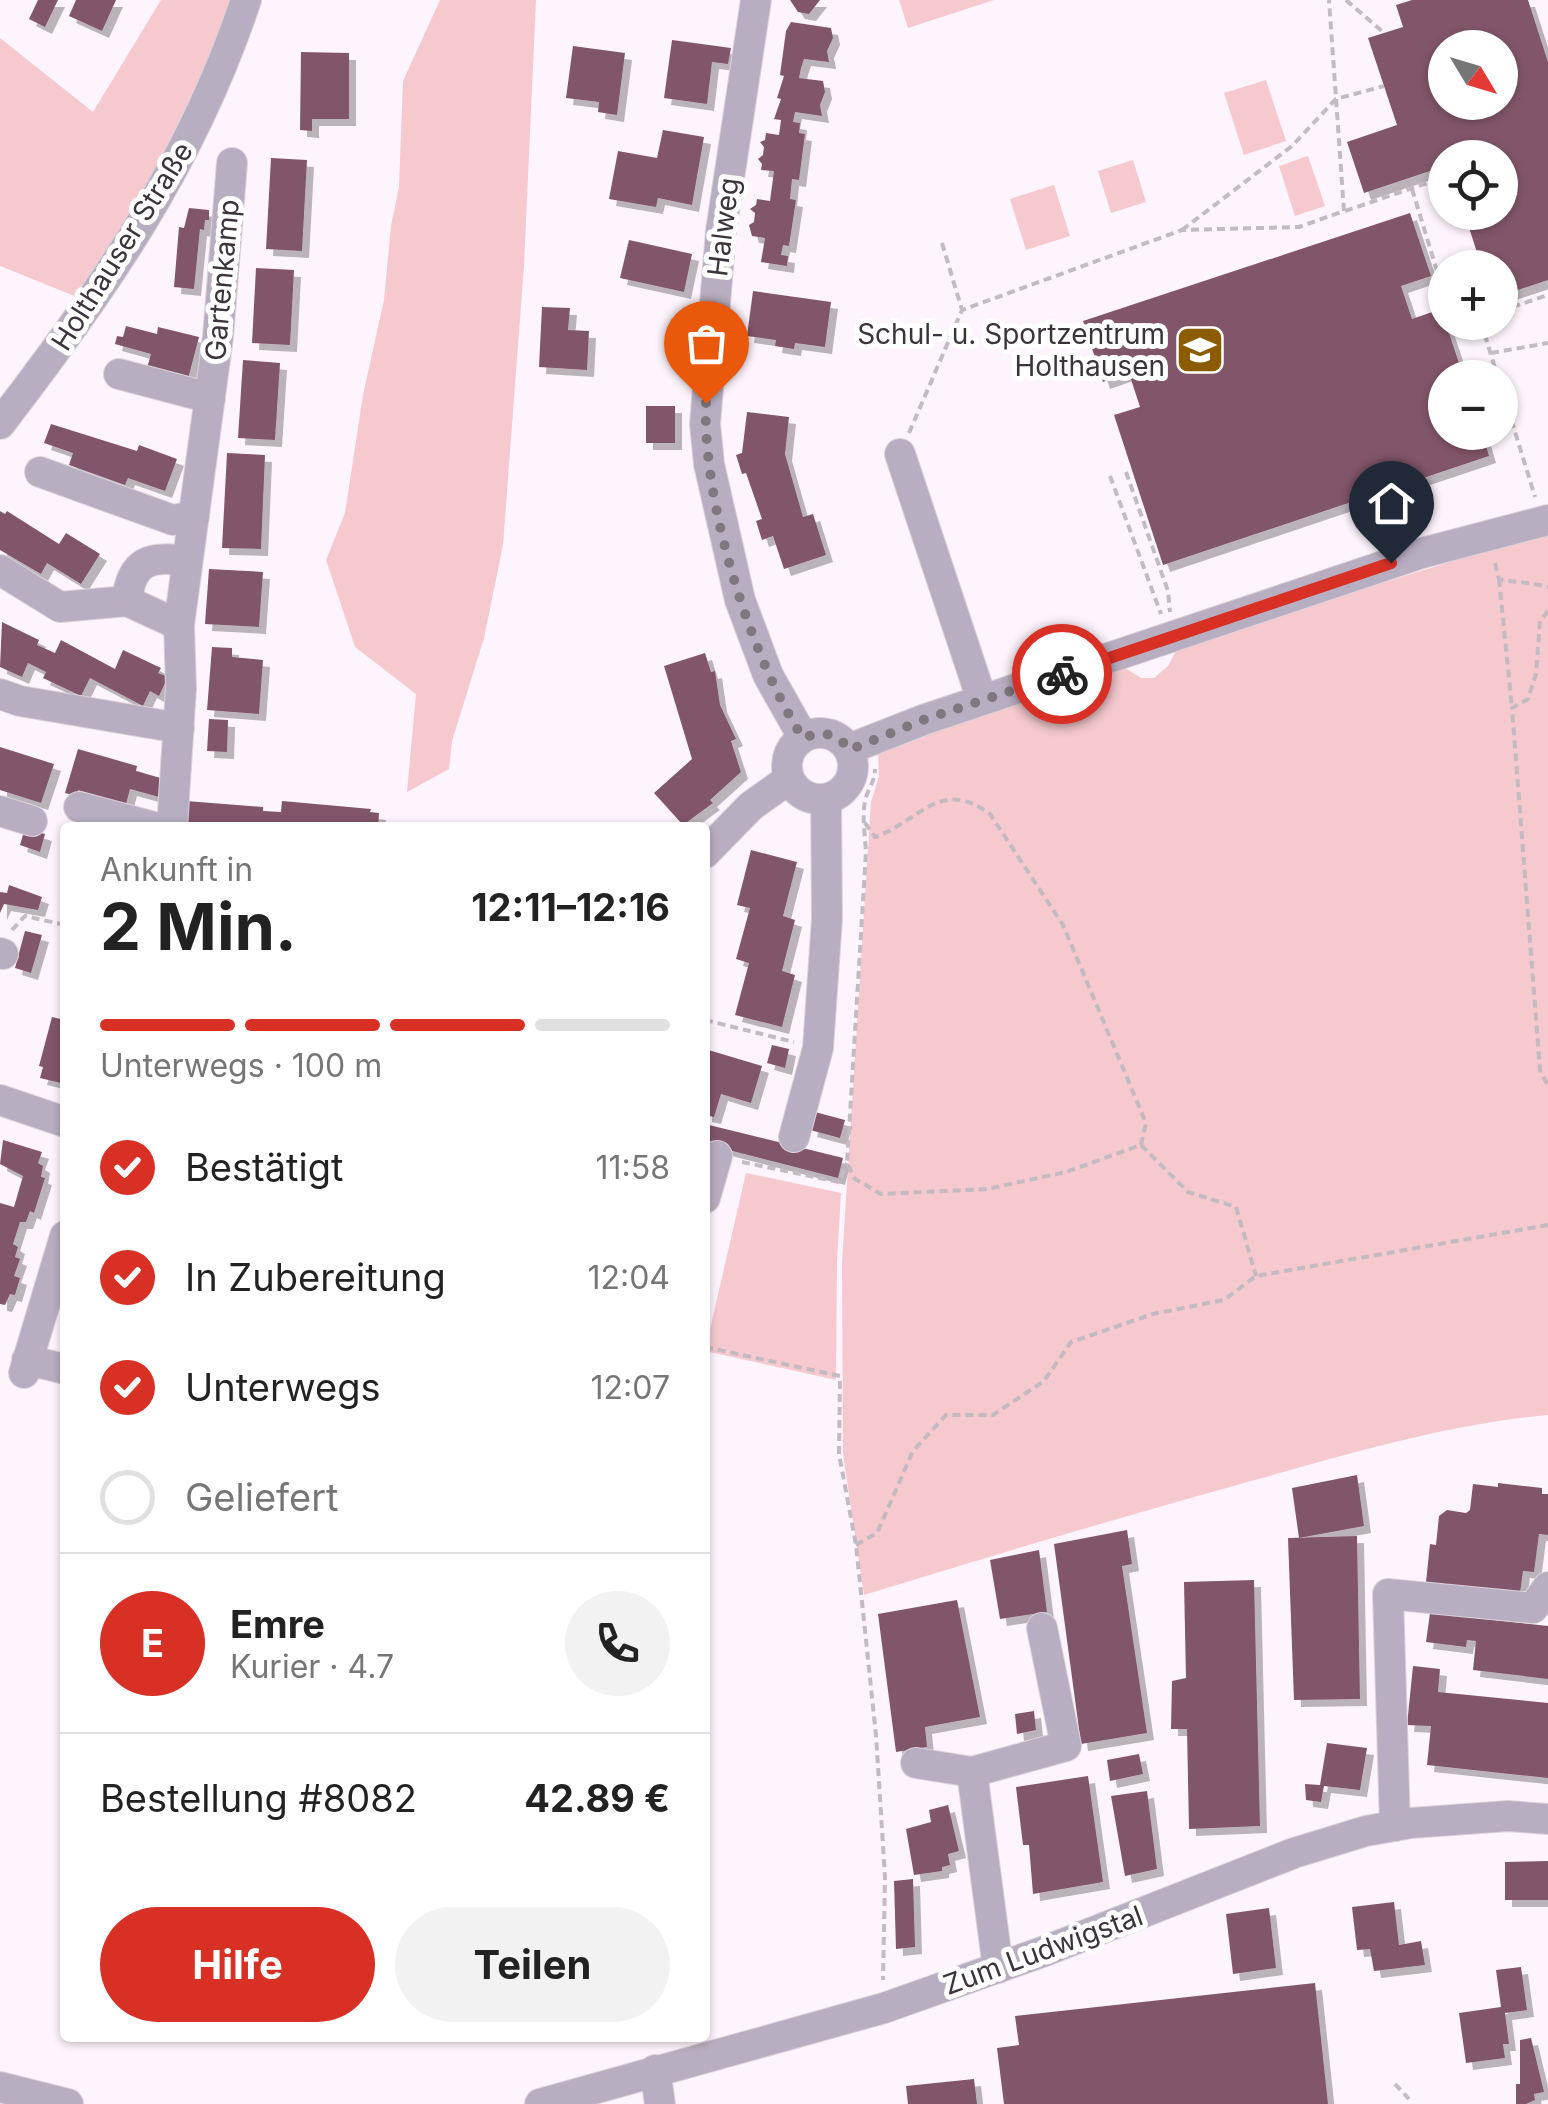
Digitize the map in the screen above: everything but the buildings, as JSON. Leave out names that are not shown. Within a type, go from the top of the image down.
[{"type":"street","name":"Holthauser Straße","points":[[0,424],[88,307],[155,204],[198,124],[246,0]]},
{"type":"street","name":"Halweg","points":[[756,0],[720,231],[705,424],[708,464],[740,600],[768,675],[803,738]]},
{"type":"street","name":"Gartenkamp","points":[[172,822],[180,625],[210,398],[232,163]]},
{"type":"street","name":"Gartenkamp","points":[[119,374],[210,398]]},
{"type":"street","points":[[900,454],[982,700]]},
{"type":"street","points":[[40,472],[172,520],[194,516]]},
{"type":"street","points":[[861,744],[851,780],[837,796],[813,799],[800,794],[788,778],[787,762],[793,747],[815,733],[861,744],[1172,636],[1489,534],[1545,520]]},
{"type":"street","points":[[127,601],[129,582],[146,562],[160,557],[186,561]]},
{"type":"street","points":[[0,570],[60,608],[127,601],[180,625]]},
{"type":"street","points":[[0,694],[20,702],[179,728]]},
{"type":"street","points":[[710,849],[751,806],[788,778]]},
{"type":"street","points":[[794,1137],[818,1048],[827,919],[826,799]]},
{"type":"street","points":[[80,807],[136,822]]},
{"type":"street","points":[[0,811],[32,821]]},
{"type":"street","points":[[0,1100],[60,1120]]},
{"type":"street","points":[[710,1180],[717,1156]]},
{"type":"street","points":[[60,1253],[26,1366],[60,1369]]},
{"type":"street","points":[[1395,1826],[1388,1594],[1533,1608],[1548,1586]]},
{"type":"street","points":[[916,1763],[972,1772],[1066,1746],[1042,1628]]},
{"type":"street","points":[[972,1772],[998,1968]]},
{"type":"street","name":"Zum Ludwigstal","points":[[540,2104],[638,2085],[884,2008],[1294,1854],[1366,1831],[1508,1816],[1548,1820]]},
{"type":"street","points":[[638,2085],[660,2104]]},
{"type":"street","points":[[5,2094],[48,2102]]},
{"type":"path","points":[[1329,0],[1344,212]]},
{"type":"path","points":[[1346,0],[1384,33]]},
{"type":"path","points":[[962,310],[1182,230],[1292,146],[1336,99],[1384,86]]},
{"type":"path","points":[[1182,230],[1299,227],[1428,184]]},
{"type":"path","points":[[1412,189],[1431,250]]},
{"type":"path","points":[[900,454],[962,310],[942,243]]},
{"type":"path","points":[[1518,305],[1548,295]]},
{"type":"path","points":[[1487,340],[1492,360]]},
{"type":"path","points":[[1490,353],[1548,343]]},
{"type":"path","points":[[1518,438],[1545,520]]},
{"type":"path","points":[[1126,472],[1168,592],[1172,636]]},
{"type":"path","points":[[1110,476],[1153,596],[1172,636]]},
{"type":"path","points":[[1489,534],[1500,579],[1540,1070],[1548,1086]]},
{"type":"path","points":[[1500,579],[1548,587]]},
{"type":"path","points":[[1512,708],[1528,699],[1536,674],[1540,620],[1548,610]]},
{"type":"path","points":[[717,1156],[840,1182],[847,1163],[865,802],[875,779],[861,744]]},
{"type":"path","points":[[865,824],[876,837],[932,803],[951,800],[972,801],[990,814],[1063,924],[1146,1123],[1141,1145]]},
{"type":"path","points":[[2,954],[14,928],[25,916],[60,924]]},
{"type":"path","points":[[710,1021],[818,1048]]},
{"type":"path","points":[[847,1163],[855,1179],[881,1194],[988,1188],[1066,1172],[1141,1145]]},
{"type":"path","points":[[1141,1145],[1188,1192],[1236,1208],[1256,1276]]},
{"type":"path","points":[[856,1546],[877,1533],[913,1451],[946,1415],[993,1415],[1044,1381],[1071,1342],[1153,1314],[1224,1300],[1256,1276],[1548,1225]]},
{"type":"path","points":[[710,1348],[840,1376],[840,1454],[856,1546],[876,1735],[884,1877],[884,2008]]},
{"type":"path","points":[[1395,2084],[1409,2099]]},
{"type":"shaded area","points":[[161,0],[239,0],[192,122],[82,299],[0,266],[0,38],[93,112]]},
{"type":"shaded area","points":[[440,0],[536,0],[524,265],[503,545],[484,638],[452,741],[449,769],[407,792],[416,694],[355,647],[326,560],[345,513],[363,395],[384,300],[399,187],[403,81]]},
{"type":"shaded area","points":[[899,0],[994,0],[908,28]]},
{"type":"shaded area","points":[[1266,80],[1286,141],[1244,155],[1224,93]]},
{"type":"shaded area","points":[[1308,156],[1325,206],[1295,216],[1279,166]]},
{"type":"shaded area","points":[[1133,160],[1146,202],[1111,213],[1098,171]]},
{"type":"shaded area","points":[[1054,185],[1070,236],[1026,250],[1010,199]]},
{"type":"shaded area","points":[[1548,536],[1548,1415],[1473,1425],[1361,1451],[864,1595],[843,1454],[842,1263],[871,802],[879,776],[878,748],[1125,668],[1141,678],[1154,678],[1168,666],[1176,651],[1228,631],[1501,546]]},
{"type":"shaded area","points":[[746,1173],[841,1193],[836,1380],[710,1352],[710,1329]]},
{"type":"way so far","points":[[706,403],[708,464],[740,600],[768,675],[803,738],[815,733],[834,735],[849,750],[923,720],[1062,674]]},
{"type":"place","name":"Schul- u. Sportzentrum Holthausen","points":[[1200,350]]},
{"type":"route","points":[[1062,674],[1391,563]]}]
